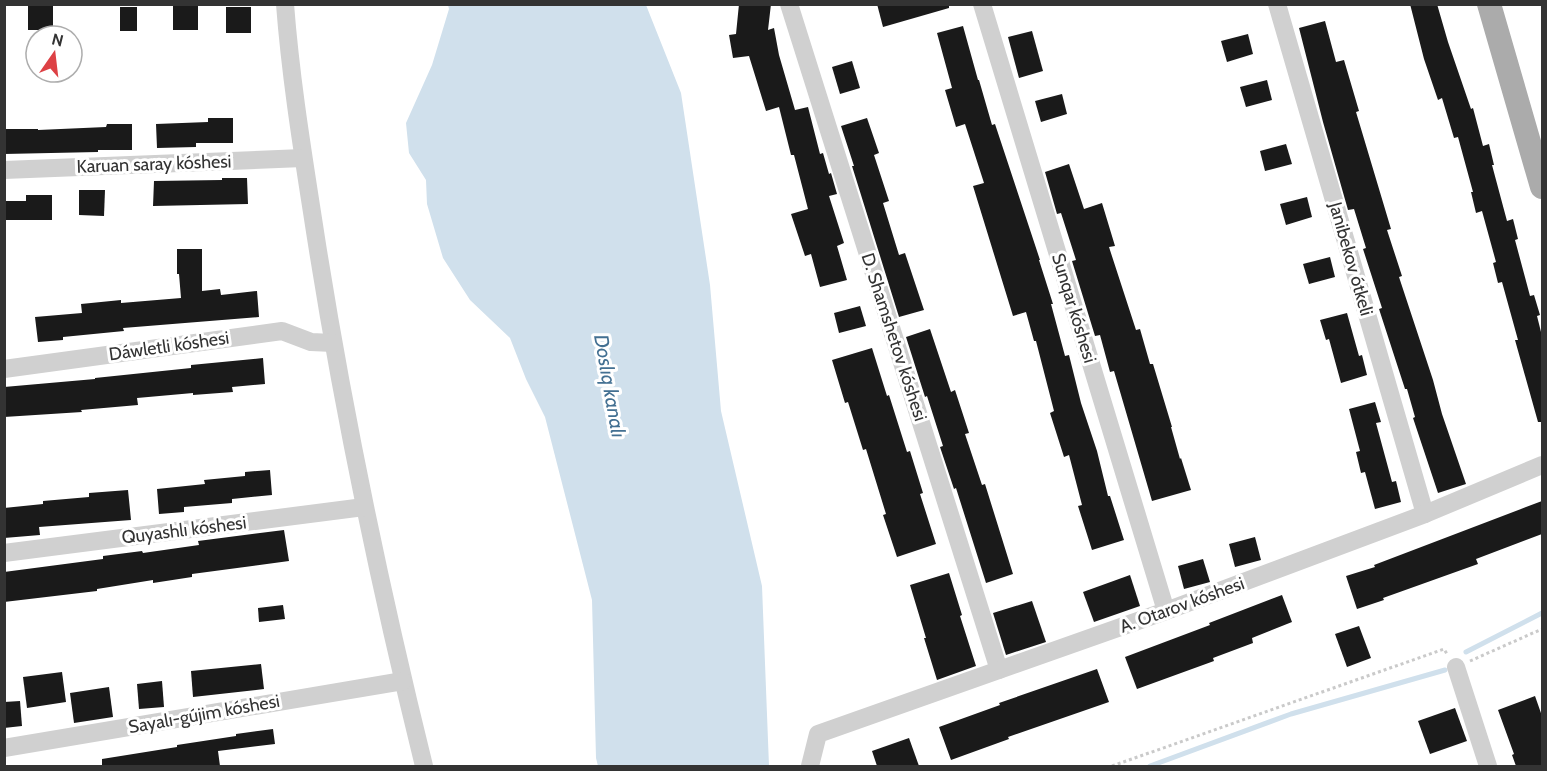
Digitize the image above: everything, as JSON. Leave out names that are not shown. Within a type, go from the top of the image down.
[{"type":"main road","points":[[1489,4],[1542,187]]},
{"type":"street","points":[[285,4],[290,66],[303,158],[333,343],[364,507],[424,766]]},
{"type":"street","name":"D. Shamshetov kóshesi","points":[[789,4],[999,670]]},
{"type":"street","name":"Sunqar kóshesi","points":[[981,4],[1166,611]]},
{"type":"street","name":"Janibekov ótkeli","points":[[1277,4],[1425,514]]},
{"type":"street","name":"Karuan saray kóshesi","points":[[4,170],[303,158]]},
{"type":"street","name":"Dáwletli kóshesi","points":[[4,369],[282,331],[311,342],[333,343]]},
{"type":"street","name":"A. Otarov kóshesi","points":[[810,766],[818,734],[1166,611],[1425,514],[1542,465]]},
{"type":"street","name":"Quyashlı kóshesi","points":[[4,553],[364,507]]},
{"type":"street","points":[[1456,667],[1488,766]]},
{"type":"street","name":"Sayalı-gújim kóshesi","points":[[4,748],[403,681]]},
{"type":"path","points":[[1112,766],[1444,649],[1456,667],[1542,629]]},
{"type":"water","name":"Doslıq kanalı","points":[[448,5],[646,5],[681,93],[710,285],[721,411],[762,586],[769,766],[598,766],[592,600],[545,417],[526,379],[510,338],[470,300],[443,258],[427,204],[426,180],[409,153],[406,123],[432,65],[449,9]]},
{"type":"building","points":[[173,4],[198,4],[198,30],[173,30]]},
{"type":"building","points":[[739,4],[771,4],[768,30],[774,28],[779,55],[795,110],[808,107],[820,154],[823,153],[837,194],[829,196],[844,243],[837,246],[847,280],[820,287],[811,254],[805,256],[791,214],[808,209],[779,107],[766,111],[749,56],[733,58],[729,35],[736,34]]},
{"type":"building","points":[[877,4],[949,4],[949,8],[883,27]]},
{"type":"building","points":[[1410,4],[1437,4],[1471,109],[1473,108],[1483,146],[1489,144],[1494,165],[1492,165],[1507,221],[1513,219],[1518,239],[1515,240],[1530,296],[1534,295],[1540,315],[1537,316],[1542,336],[1542,422],[1538,422],[1515,340],[1518,340],[1502,282],[1498,283],[1493,263],[1496,262],[1482,211],[1476,213],[1471,192],[1473,192],[1458,137],[1454,138],[1442,98],[1438,100],[1424,59]]},
{"type":"building","points":[[28,5],[53,5],[53,24],[28,24]]},
{"type":"building","points":[[120,7],[137,7],[137,31],[120,31]]},
{"type":"building","points":[[226,7],[251,7],[251,33],[226,33]]},
{"type":"building","points":[[1325,21],[1336,62],[1344,60],[1359,111],[1356,112],[1391,229],[1387,230],[1402,276],[1399,277],[1466,484],[1438,493],[1413,418],[1415,417],[1407,389],[1405,389],[1379,309],[1382,308],[1363,249],[1366,248],[1354,209],[1348,210],[1299,28]]},
{"type":"building","points":[[963,26],[992,125],[995,124],[1040,260],[1065,356],[1069,355],[1108,496],[1110,496],[1124,540],[1092,550],[1078,506],[1082,505],[1069,455],[1064,457],[1050,413],[1054,411],[1036,341],[1034,341],[1026,312],[1013,316],[973,186],[984,183],[965,124],[956,127],[945,90],[952,88],[937,33]]},
{"type":"building","points":[[1032,31],[1043,71],[1019,78],[1008,37]]},
{"type":"building","points":[[1248,34],[1253,54],[1227,62],[1221,41]]},
{"type":"building","points":[[852,61],[860,88],[840,94],[832,67]]},
{"type":"building","points":[[1267,80],[1272,100],[1246,107],[1240,87]]},
{"type":"building","points":[[1062,94],[1067,114],[1041,122],[1035,101]]},
{"type":"building","points":[[208,118],[233,118],[233,143],[196,143],[196,147],[157,148],[156,124],[208,122]]},
{"type":"building","points":[[867,118],[879,153],[874,155],[889,201],[883,203],[899,255],[905,253],[924,310],[899,317],[841,126]]},
{"type":"building","points":[[107,124],[132,124],[132,150],[4,154],[4,129],[106,127]]},
{"type":"building","points":[[1286,144],[1292,164],[1265,171],[1260,151]]},
{"type":"building","points":[[1069,164],[1084,209],[1102,203],[1115,246],[1109,247],[1136,330],[1140,329],[1150,364],[1153,364],[1191,490],[1152,501],[1114,371],[1110,372],[1100,335],[1095,336],[1072,261],[1076,260],[1061,213],[1057,214],[1045,172]]},
{"type":"building","points":[[222,178],[247,178],[248,204],[153,206],[154,181],[222,180]]},
{"type":"building","points":[[79,190],[105,190],[104,216],[79,215]]},
{"type":"building","points":[[26,195],[52,195],[52,220],[4,220],[4,201],[26,201]]},
{"type":"building","points":[[1307,197],[1312,217],[1286,225],[1280,204]]},
{"type":"building","points":[[177,249],[202,249],[202,291],[220,289],[221,295],[257,291],[259,317],[123,328],[124,331],[38,342],[35,317],[82,313],[81,304],[181,298],[179,274],[177,274]]},
{"type":"building","points":[[1330,257],[1335,277],[1309,284],[1303,264]]},
{"type":"building","points":[[860,306],[866,326],[839,333],[834,313]]},
{"type":"building","points":[[1347,313],[1367,375],[1341,383],[1329,339],[1326,340],[1320,320]]},
{"type":"building","points":[[930,329],[951,392],[955,390],[969,433],[965,434],[982,485],[985,484],[1013,574],[986,583],[906,337]]},
{"type":"building","points":[[872,348],[907,452],[910,451],[923,493],[920,494],[936,544],[897,557],[883,515],[886,514],[866,449],[863,450],[848,402],[845,403],[832,360]]},
{"type":"building","points":[[263,358],[265,384],[232,387],[233,392],[137,398],[138,405],[81,410],[82,412],[4,417],[4,387],[95,379],[191,368],[191,365]]},
{"type":"building","points":[[1375,402],[1381,422],[1376,423],[1392,482],[1396,481],[1401,502],[1375,509],[1365,472],[1361,473],[1356,452],[1360,451],[1349,409]]},
{"type":"building","points":[[270,470],[272,495],[232,499],[232,503],[184,507],[184,512],[159,514],[157,489],[205,484],[204,480],[245,476],[245,472]]},
{"type":"building","points":[[128,490],[131,520],[39,527],[40,535],[4,538],[4,508],[43,504],[43,501],[89,497],[89,493]]},
{"type":"building","points":[[1542,501],[1542,534],[1476,559],[1478,564],[1357,609],[1346,576],[1375,567],[1374,565]]},
{"type":"building","points":[[284,530],[289,561],[192,574],[192,577],[153,583],[153,580],[97,589],[97,591],[4,602],[4,572],[103,559],[103,556],[199,545],[198,541]]},
{"type":"building","points":[[1255,537],[1261,560],[1235,567],[1229,544]]},
{"type":"building","points":[[1203,559],[1210,582],[1184,589],[1178,566]]},
{"type":"building","points":[[949,573],[976,666],[937,680],[910,585]]},
{"type":"building","points":[[1130,575],[1140,606],[1094,622],[1083,592]]},
{"type":"building","points":[[1282,595],[1292,622],[1252,638],[1253,643],[1213,658],[1214,661],[1137,689],[1125,657]]},
{"type":"building","points":[[1032,601],[1046,642],[1006,655],[993,613]]},
{"type":"building","points":[[283,605],[285,619],[259,622],[258,608]]},
{"type":"building","points":[[1359,626],[1371,658],[1347,667],[1335,634]]},
{"type":"building","points":[[261,664],[264,689],[193,697],[191,671]]},
{"type":"building","points":[[1097,669],[1109,702],[1008,737],[1009,739],[951,760],[939,727],[1000,705],[999,703]]},
{"type":"building","points":[[62,672],[66,702],[27,708],[23,677]]},
{"type":"building","points":[[162,681],[164,707],[139,709],[137,684]]},
{"type":"building","points":[[109,687],[113,717],[74,723],[70,693]]},
{"type":"building","points":[[1535,696],[1542,716],[1542,766],[1516,766],[1498,710]]},
{"type":"building","points":[[20,701],[22,726],[4,728],[4,702]]},
{"type":"building","points":[[1455,708],[1467,741],[1430,754],[1418,721]]},
{"type":"building","points":[[273,729],[275,744],[218,751],[220,766],[102,766],[102,759]]},
{"type":"building","points":[[909,738],[919,766],[877,766],[872,751]]},
{"type":"waterway","points":[[1466,652],[1542,613]]},
{"type":"waterway","points":[[1150,766],[1291,714],[1445,670]]}]
